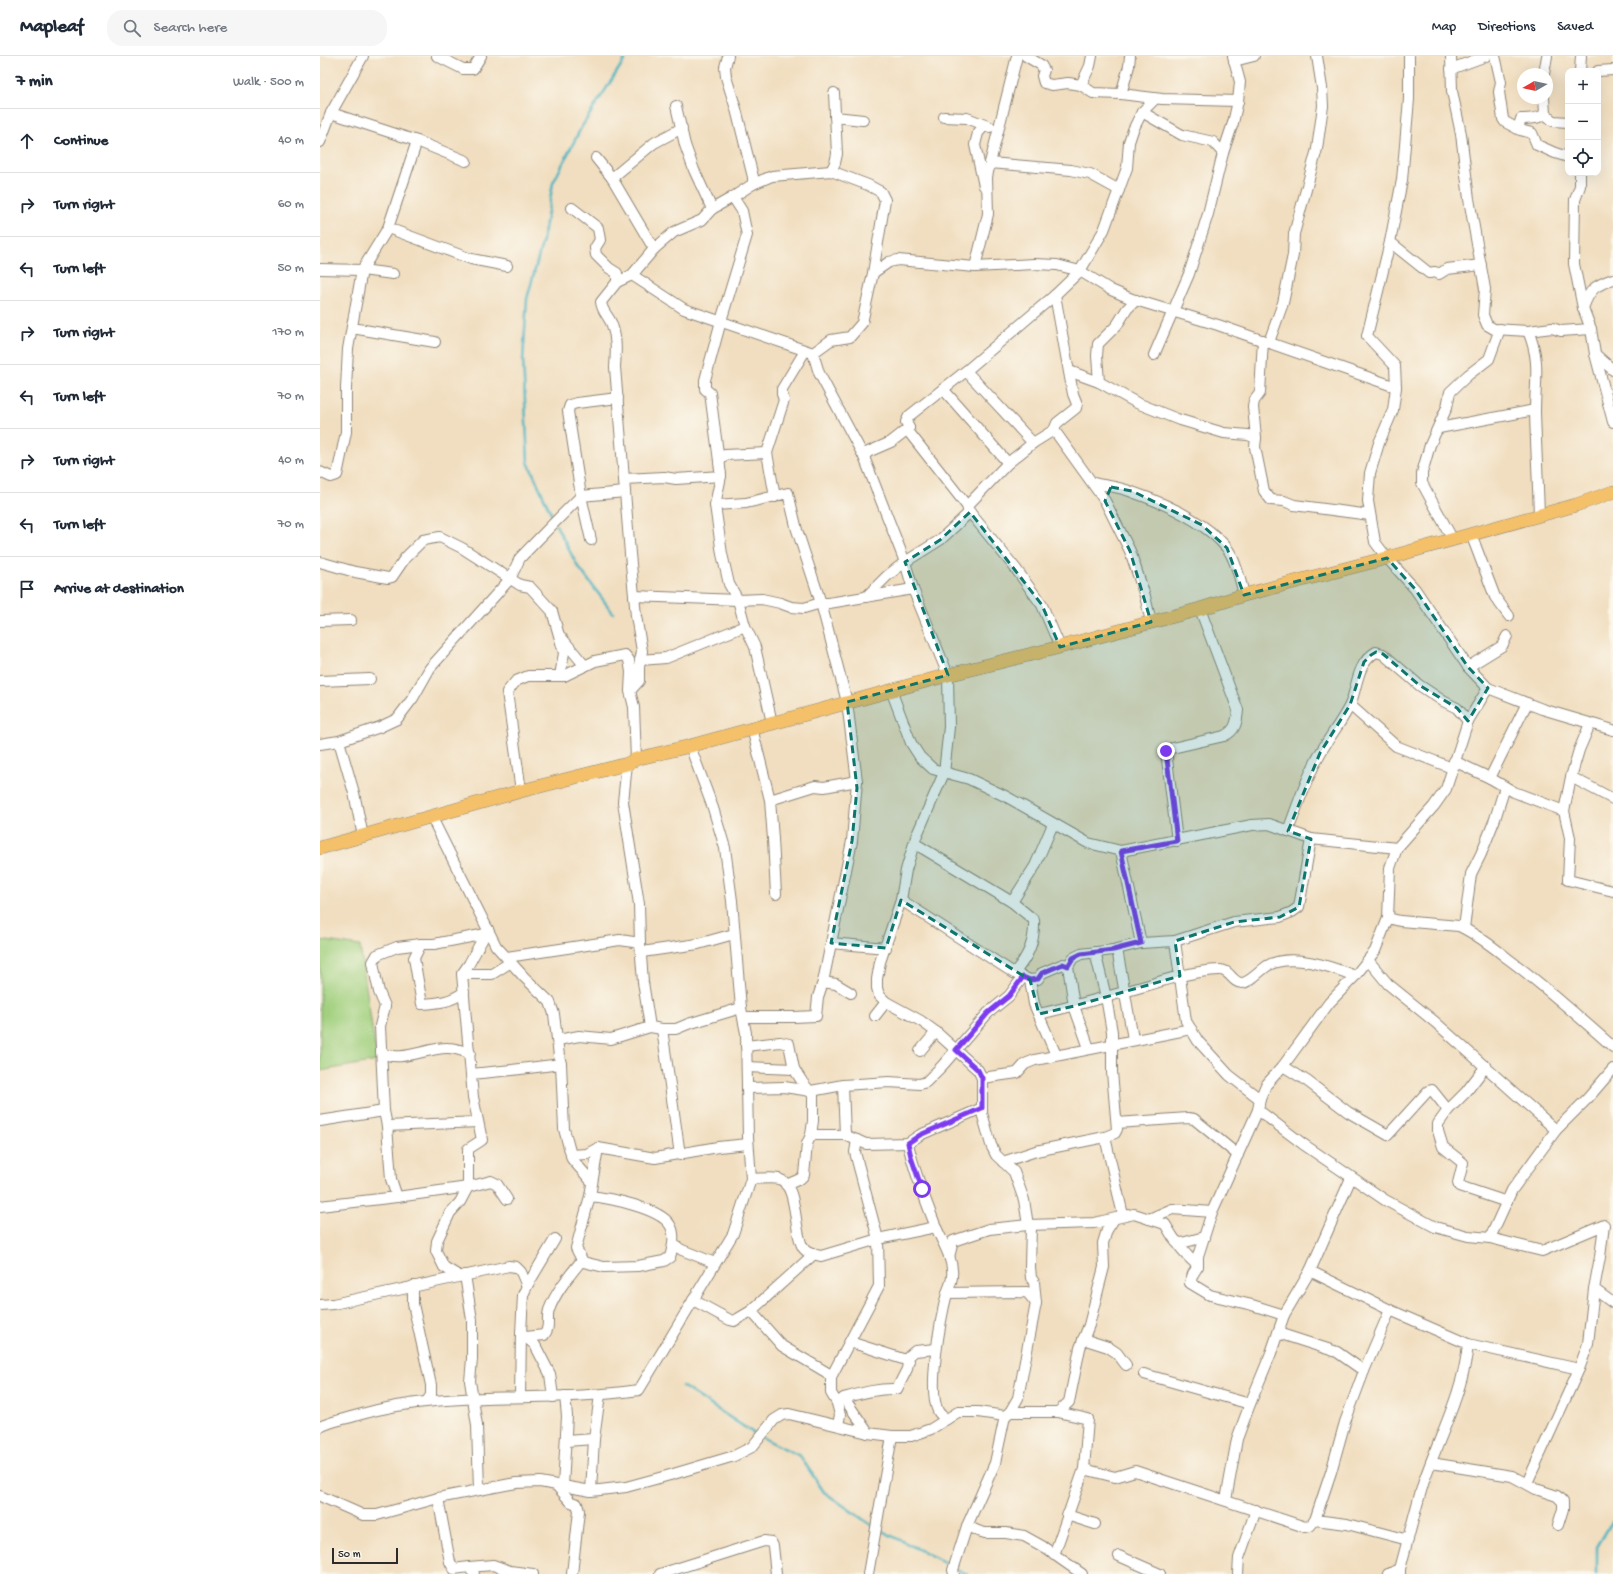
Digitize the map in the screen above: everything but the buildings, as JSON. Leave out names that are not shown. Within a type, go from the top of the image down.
[{"type":"main road","points":[[320,848],[521,791],[891,690],[1060,647],[1200,609],[1244,595],[1453,540],[1576,505],[1613,492]]},
{"type":"street","points":[[320,142],[331,113],[363,56]]},
{"type":"street","points":[[437,56],[463,69],[473,70],[481,56]]},
{"type":"street","points":[[728,56],[725,67],[726,77],[736,109],[753,177],[753,184]]},
{"type":"street","points":[[974,266],[988,214],[987,197],[990,162],[1017,56]]},
{"type":"street","points":[[1026,56],[1041,65],[1044,70],[1042,76],[1044,84],[1052,85],[1068,83],[1081,85],[1093,92],[1188,101],[1238,101]]},
{"type":"street","points":[[1081,85],[1090,66],[1092,56]]},
{"type":"street","points":[[1121,94],[1129,66],[1130,56]]},
{"type":"street","points":[[1154,355],[1174,312],[1189,274],[1208,214],[1238,101],[1240,82],[1234,58],[1254,56]]},
{"type":"street","points":[[1317,56],[1323,106],[1317,149],[1294,234],[1293,255],[1283,303],[1266,342],[1260,392],[1254,401],[1253,406],[1256,438],[1255,447],[1264,491],[1271,500],[1284,501],[1294,505],[1370,514]]},
{"type":"street","points":[[1409,56],[1409,99],[1402,180],[1390,242],[1367,336],[1395,366],[1396,387],[1393,410],[1379,443],[1370,473],[1368,501],[1375,542],[1386,558],[1415,589],[1468,667],[1488,688],[1527,703],[1613,730]]},
{"type":"street","points":[[1451,56],[1452,91],[1461,134],[1469,199],[1485,289],[1483,315],[1487,325],[1494,329],[1528,331],[1552,328],[1561,331],[1591,329]]},
{"type":"street","points":[[1451,70],[1486,56]]},
{"type":"street","points":[[1495,56],[1501,82],[1499,92],[1502,117],[1505,122],[1532,134],[1537,145],[1565,156]]},
{"type":"street","points":[[1545,68],[1547,56]]},
{"type":"street","points":[[1580,68],[1581,56]]},
{"type":"street","points":[[1601,71],[1613,70]]},
{"type":"street","points":[[831,171],[837,154],[834,93]]},
{"type":"street","points":[[1060,647],[1042,605],[1016,569],[908,431],[909,428],[906,422],[909,416],[966,371],[1055,295],[1080,271],[1104,230],[1127,168],[1129,142],[1133,130],[1142,112],[1155,98]]},
{"type":"street","points":[[1544,104],[1545,114],[1553,121],[1565,122]]},
{"type":"street","points":[[676,106],[685,145],[694,170],[712,209]]},
{"type":"street","points":[[1142,112],[1182,135],[1213,142],[1223,153]]},
{"type":"street","points":[[331,113],[416,141],[466,161]]},
{"type":"street","points":[[1518,129],[1521,119],[1533,119],[1541,117],[1545,114]]},
{"type":"street","points":[[835,117],[864,120]]},
{"type":"street","points":[[944,117],[967,118],[997,130]]},
{"type":"street","points":[[984,126],[978,133],[975,145],[987,197]]},
{"type":"street","points":[[612,178],[654,143],[682,128]]},
{"type":"street","points":[[320,472],[331,477],[337,475],[346,432],[348,349],[362,270],[388,228],[416,141]]},
{"type":"street","points":[[596,158],[612,178],[654,249]]},
{"type":"street","points":[[990,162],[1071,170],[1090,174],[1119,190]]},
{"type":"street","points":[[630,691],[639,681],[642,651],[634,596],[625,492],[615,367],[617,346],[612,326],[609,318],[602,310],[601,302],[617,282],[632,275],[654,249],[674,232],[702,220],[712,209],[753,184],[772,176],[831,171],[868,185],[883,195],[885,200],[873,273],[862,323],[856,331],[850,337],[831,340],[809,352],[782,389],[784,400],[767,453],[775,497]]},
{"type":"street","points":[[1580,176],[1580,186],[1575,200],[1574,264],[1583,308],[1591,329],[1595,354],[1613,422]]},
{"type":"street","points":[[721,476],[710,394],[705,389],[705,380],[747,235],[742,211],[733,197]]},
{"type":"street","points":[[572,208],[598,228],[600,240],[595,248],[596,255],[609,268],[617,273],[617,282]]},
{"type":"street","points":[[388,228],[471,259],[507,266]]},
{"type":"street","points":[[1390,242],[1429,273],[1435,272],[1439,274],[1447,269],[1481,265]]},
{"type":"street","points":[[873,273],[889,262],[898,260],[974,266],[1034,264],[1057,265],[1080,271],[1111,290],[1136,300],[1266,342],[1396,387]]},
{"type":"street","points":[[320,269],[362,270],[393,274]]},
{"type":"street","points":[[632,275],[684,309],[809,352],[864,457],[905,562],[913,589],[948,675],[949,727],[944,773],[927,809],[914,843],[906,870],[901,900],[880,962],[877,979],[879,995],[886,1002],[921,1021],[936,1032],[978,1070],[982,1078],[982,1112],[991,1145],[996,1155],[1014,1172],[1024,1200],[1029,1225],[1030,1267],[1031,1278],[1034,1282],[1036,1303],[1018,1398],[1008,1414],[995,1463],[967,1526],[953,1570],[954,1574]]},
{"type":"street","points":[[1583,308],[1589,294],[1596,286],[1613,279]]},
{"type":"street","points":[[866,597],[887,576],[905,562],[940,540],[969,509],[1008,463],[1033,443],[1054,430],[1058,423],[1076,408],[1077,404],[1069,371],[1055,295]]},
{"type":"street","points":[[1099,382],[1097,356],[1098,344],[1117,325],[1126,309],[1136,300]]},
{"type":"street","points":[[352,328],[435,342]]},
{"type":"street","points":[[1453,540],[1422,483],[1422,472],[1430,445],[1439,428],[1447,407],[1450,392],[1468,375],[1489,359],[1500,329]]},
{"type":"street","points":[[1528,331],[1534,346],[1537,360],[1535,410],[1539,516]]},
{"type":"street","points":[[1595,354],[1613,370]]},
{"type":"street","points":[[966,371],[1033,443]]},
{"type":"street","points":[[1069,371],[1099,382],[1137,403],[1177,419],[1224,432],[1248,435],[1256,438]]},
{"type":"street","points":[[943,389],[1008,463]]},
{"type":"street","points":[[591,540],[581,496],[568,411],[570,405],[618,398]]},
{"type":"street","points":[[1439,428],[1535,410]]},
{"type":"street","points":[[864,457],[868,452],[891,442],[909,428]]},
{"type":"street","points":[[1054,430],[1094,483],[1105,501],[1130,551],[1145,596],[1151,622]]},
{"type":"street","points":[[767,453],[725,455],[719,461],[721,476],[715,505],[729,584],[738,600],[745,626],[755,647],[772,723]]},
{"type":"street","points":[[624,479],[664,477],[676,479],[721,476]]},
{"type":"street","points":[[1094,483],[1132,491],[1177,511],[1202,526],[1227,548],[1238,572],[1244,595]]},
{"type":"street","points":[[1105,501],[1111,487]]},
{"type":"street","points":[[320,744],[339,740],[380,727],[397,719],[413,698],[430,668],[471,625],[510,579],[520,558],[581,496],[625,492]]},
{"type":"street","points":[[558,1040],[579,1036],[611,1039],[650,1027],[676,1029],[688,1024],[742,1012],[794,1017],[816,1016],[818,997],[823,982],[852,841],[857,781],[847,702],[821,603],[797,530],[788,493],[746,503],[715,505]]},
{"type":"street","points":[[1471,534],[1495,597],[1510,616]]},
{"type":"street","points":[[320,562],[361,573],[388,578],[392,577],[405,558],[423,540],[440,537],[462,548],[520,585],[530,587],[552,611],[564,653],[561,673],[564,676]]},
{"type":"street","points":[[634,596],[738,600],[762,599],[780,602],[790,607],[804,608],[821,603],[829,603],[913,589]]},
{"type":"street","points":[[1177,841],[1166,751],[1168,749],[1224,736],[1231,732],[1237,722],[1238,710],[1200,609]]},
{"type":"street","points":[[320,621],[351,620]]},
{"type":"street","points":[[640,660],[666,658],[745,626]]},
{"type":"street","points":[[559,634],[585,666]]},
{"type":"street","points":[[1468,667],[1502,646],[1507,636]]},
{"type":"street","points":[[1288,831],[1302,793],[1320,753],[1350,705],[1357,679],[1364,662],[1376,652],[1383,654],[1419,685],[1457,708],[1468,721]]},
{"type":"street","points":[[521,791],[507,692],[516,681],[528,676],[564,676],[595,661],[625,655],[629,660],[630,691],[634,707],[631,761],[624,802],[639,904],[643,982],[650,1027]]},
{"type":"street","points":[[320,681],[370,679]]},
{"type":"street","points":[[1284,1315],[1252,1305],[1210,1295],[1191,1285],[1189,1281],[1198,1266],[1198,1256],[1212,1212],[1258,1110],[1260,1099],[1266,1085],[1283,1066],[1329,1003],[1355,976],[1375,951],[1388,918],[1390,868],[1397,848],[1434,806],[1446,789],[1468,721],[1488,688]]},
{"type":"street","points":[[891,690],[911,743],[920,757],[933,769],[969,780],[1007,797],[1088,843],[1121,851],[1269,824],[1311,839],[1397,848]]},
{"type":"street","points":[[1490,778],[1527,703]]},
{"type":"street","points":[[1350,705],[1396,746],[1490,778],[1514,792],[1564,811]]},
{"type":"street","points":[[1590,724],[1579,750],[1571,777],[1564,811],[1570,838],[1568,880],[1613,891]]},
{"type":"street","points":[[752,728],[770,800],[776,894]]},
{"type":"street","points":[[339,740],[354,793],[363,836]]},
{"type":"street","points":[[320,1427],[376,1410],[427,1401],[473,1398],[600,1395],[639,1390],[733,1234],[751,1179],[748,1144],[746,1033],[742,1012],[732,901],[725,848],[713,808],[690,746]]},
{"type":"street","points":[[1571,777],[1613,799]]},
{"type":"street","points":[[770,800],[815,786],[824,787],[857,781]]},
{"type":"street","points":[[1464,928],[1471,874],[1495,819],[1505,787]]},
{"type":"street","points":[[431,816],[487,931],[496,946],[550,1002],[554,1014],[561,1064],[564,1129],[572,1159],[592,1182]]},
{"type":"street","points":[[1012,902],[1035,866],[1053,824]]},
{"type":"street","points":[[1089,1048],[1074,1006],[1068,966],[1073,958],[1081,954],[1117,949],[1141,943],[1175,941],[1234,922],[1280,917],[1292,912],[1299,907],[1311,839]]},
{"type":"street","points":[[914,843],[1012,902],[1034,920],[1035,935],[1023,963],[1022,977],[1056,1055]]},
{"type":"street","points":[[1121,851],[1141,943]]},
{"type":"street","points":[[901,900],[1022,977],[1038,979],[1042,973],[1063,964],[1068,966]]},
{"type":"street","points":[[1388,918],[1400,921],[1459,926],[1464,928],[1543,984],[1613,1047]]},
{"type":"street","points":[[397,1197],[391,1180],[387,1126],[384,1111],[380,1026],[385,1006],[379,992],[373,962],[377,955],[397,947],[434,944],[487,931]]},
{"type":"street","points":[[462,1275],[444,1267],[436,1251],[436,1246],[450,1213],[460,1202],[468,1186],[468,1149],[482,1140],[473,1097],[462,974],[487,931]]},
{"type":"street","points":[[462,974],[492,974],[509,960],[620,940],[641,948],[698,944],[734,934]]},
{"type":"street","points":[[1175,941],[1186,1021],[1198,1042],[1229,1075],[1260,1099]]},
{"type":"street","points":[[831,943],[886,948]]},
{"type":"street","points":[[421,944],[414,958],[422,1004],[447,1002],[464,992]]},
{"type":"street","points":[[1117,949],[1133,1039]]},
{"type":"street","points":[[1003,1162],[1036,1151],[1115,1134],[1117,1123],[1112,1072],[1113,1043],[1106,997],[1095,952]]},
{"type":"street","points":[[1039,1014],[1074,1006],[1180,976],[1221,970],[1230,974],[1235,981],[1242,983],[1247,982],[1268,966],[1294,960],[1335,968],[1355,976]]},
{"type":"street","points":[[1368,960],[1388,984],[1486,1066],[1556,1130]]},
{"type":"street","points":[[747,1088],[784,1087],[811,1091],[843,1085],[888,1082],[920,1084],[926,1082],[988,1013],[1009,996],[1022,977]]},
{"type":"street","points":[[823,982],[836,984],[851,993]]},
{"type":"street","points":[[875,1016],[886,1002]]},
{"type":"street","points":[[662,1029],[680,1155]]},
{"type":"street","points":[[982,1078],[1017,1073],[1025,1064],[1056,1055],[1191,1029]]},
{"type":"street","points":[[920,1050],[936,1032]]},
{"type":"street","points":[[746,1046],[780,1042],[789,1044],[794,1069],[813,1095],[813,1121],[811,1135],[807,1144],[804,1175],[800,1179],[786,1185]]},
{"type":"street","points":[[381,1052],[388,1056],[408,1055],[448,1048],[470,1053]]},
{"type":"street","points":[[471,1074],[561,1064]]},
{"type":"street","points":[[1283,1066],[1307,1081],[1348,1112],[1388,1135],[1428,1091],[1432,1090],[1448,1110]]},
{"type":"street","points":[[1486,1066],[1466,1092],[1448,1110],[1438,1124],[1438,1131],[1443,1147],[1463,1163],[1458,1183],[1459,1186],[1507,1202]]},
{"type":"street","points":[[746,1067],[794,1069]]},
{"type":"street","points":[[1490,1238],[1512,1190],[1556,1130],[1588,1098],[1613,1069]]},
{"type":"street","points":[[843,1085],[845,1136]]},
{"type":"street","points":[[811,1135],[845,1136],[866,1144],[908,1143],[920,1135],[982,1108]]},
{"type":"street","points":[[1258,1110],[1350,1178],[1385,1200],[1435,1227],[1468,1236],[1490,1238],[1542,1251],[1604,1225],[1594,1289],[1588,1344],[1579,1370],[1527,1483]]},
{"type":"street","points":[[320,1121],[384,1111]]},
{"type":"street","points":[[1117,1123],[1188,1118],[1194,1119],[1238,1155]]},
{"type":"street","points":[[387,1126],[478,1122]]},
{"type":"street","points":[[1058,1412],[1069,1402],[1080,1348],[1089,1325],[1104,1267],[1102,1243],[1119,1217],[1106,1137]]},
{"type":"street","points":[[857,1140],[855,1152],[878,1239],[879,1286],[831,1377],[831,1393],[841,1400],[868,1433]]},
{"type":"street","points":[[908,1143],[911,1157],[936,1227],[952,1266],[953,1275],[947,1293],[936,1349],[934,1388],[937,1410],[941,1415],[947,1418]]},
{"type":"street","points":[[571,1155],[586,1154],[598,1148],[656,1158],[680,1155],[718,1147],[748,1144]]},
{"type":"street","points":[[590,1196],[647,1209],[665,1219],[670,1225],[674,1245],[670,1257],[664,1262],[638,1266],[604,1267],[583,1262],[576,1248],[590,1196],[598,1148]]},
{"type":"street","points":[[1226,1500],[1237,1439],[1284,1315],[1310,1271],[1350,1178]]},
{"type":"street","points":[[751,1179],[779,1180],[786,1185],[792,1198],[800,1240],[805,1250],[821,1256],[878,1239],[936,1227]]},
{"type":"street","points":[[320,1206],[397,1197],[491,1181],[497,1184],[507,1200]]},
{"type":"street","points":[[1149,1219],[1172,1209],[1212,1212]]},
{"type":"street","points":[[949,1257],[953,1240],[989,1229],[1029,1225],[1094,1223],[1134,1214],[1165,1224],[1176,1242],[1198,1266]]},
{"type":"street","points":[[1176,1242],[1182,1243],[1204,1237]]},
{"type":"street","points":[[520,1397],[524,1335],[523,1296],[527,1286],[555,1239]]},
{"type":"street","points":[[674,1245],[682,1250],[715,1263]]},
{"type":"street","points":[[694,1300],[734,1321],[751,1311],[814,1254]]},
{"type":"street","points":[[524,1335],[544,1335],[547,1331],[549,1323],[548,1312],[562,1285],[582,1260]]},
{"type":"street","points":[[320,1305],[333,1304],[509,1266],[516,1267],[521,1272],[527,1286]]},
{"type":"street","points":[[1310,1271],[1390,1310],[1468,1344],[1579,1370]]},
{"type":"street","points":[[462,1275],[472,1320],[472,1359],[470,1381],[477,1425],[479,1490]]},
{"type":"street","points":[[414,1286],[413,1304],[431,1385],[431,1395],[427,1401]]},
{"type":"street","points":[[1594,1289],[1613,1303]]},
{"type":"street","points":[[947,1293],[1027,1292],[1036,1303]]},
{"type":"street","points":[[1084,1470],[1115,1477],[1135,1471],[1305,1527],[1310,1526],[1315,1520],[1345,1422],[1364,1371],[1390,1310]]},
{"type":"street","points":[[751,1311],[782,1346],[826,1372],[831,1377]]},
{"type":"street","points":[[1278,1333],[1338,1352],[1364,1371]]},
{"type":"street","points":[[524,1335],[535,1345],[550,1374],[553,1397]]},
{"type":"street","points":[[1083,1339],[1108,1347],[1117,1353],[1126,1365]]},
{"type":"street","points":[[850,1342],[909,1361]]},
{"type":"street","points":[[1388,1574],[1400,1571],[1424,1480],[1447,1423],[1466,1359],[1468,1344]]},
{"type":"street","points":[[841,1400],[888,1388],[897,1389],[907,1369],[909,1356],[915,1351],[936,1349]]},
{"type":"street","points":[[1144,1374],[1250,1404]]},
{"type":"street","points":[[571,1502],[587,1490],[600,1395]]},
{"type":"street","points":[[565,1396],[567,1416],[566,1441],[560,1486],[571,1502],[577,1504],[579,1511],[572,1574]]},
{"type":"street","points":[[838,1425],[841,1400]]},
{"type":"street","points":[[1069,1402],[1076,1416]]},
{"type":"street","points":[[320,1496],[363,1515],[377,1515],[438,1498],[516,1483],[540,1482],[587,1490],[626,1487],[734,1456],[752,1447],[774,1420],[782,1415],[789,1414],[868,1433],[892,1436],[911,1436],[931,1429],[958,1412],[1008,1414],[1058,1412],[1088,1419],[1084,1470],[1054,1555]]},
{"type":"street","points":[[868,1574],[892,1436]]},
{"type":"street","points":[[566,1441],[594,1438]]},
{"type":"street","points":[[1431,1463],[1512,1476],[1527,1483],[1536,1490],[1557,1496],[1563,1502],[1563,1509],[1558,1525]]},
{"type":"street","points":[[438,1498],[450,1562],[454,1569],[471,1571],[493,1565],[510,1571],[533,1574]]},
{"type":"street","points":[[1238,1574],[1239,1558],[1256,1510]]},
{"type":"street","points":[[1067,1515],[1095,1524]]},
{"type":"street","points":[[1315,1520],[1347,1524],[1408,1540]]},
{"type":"street","points":[[967,1526],[978,1532],[1006,1533],[1024,1536],[1042,1546],[1082,1574]]},
{"type":"street","points":[[660,1574],[764,1540],[771,1542],[773,1546],[776,1573]]},
{"type":"street","points":[[1119,1556],[1160,1574]]},
{"type":"highlighted area","points":[[1111,487],[1132,491],[1202,525],[1227,548],[1244,595],[1387,558],[1415,589],[1468,667],[1488,688],[1468,721],[1457,708],[1419,685],[1383,654],[1376,652],[1364,662],[1350,705],[1320,753],[1288,831],[1311,839],[1299,907],[1280,917],[1234,922],[1175,941],[1180,976],[1074,1006],[1039,1014],[1030,980],[901,900],[886,948],[831,943],[852,841],[857,788],[847,702],[948,675],[905,562],[940,540],[970,512],[1042,605],[1060,647],[1151,622],[1130,551],[1105,501]]},
{"type":"green space","points":[[320,940],[360,946],[377,1061],[320,1071]]},
{"type":"waterway","points":[[554,520],[528,462],[523,360],[527,299],[543,240],[553,183],[581,128],[627,56]]},
{"type":"waterway","points":[[556,525],[577,565],[613,613]]},
{"type":"waterway","points":[[682,1386],[758,1436]]},
{"type":"waterway","points":[[763,1438],[800,1456],[824,1492],[874,1527]]},
{"type":"waterway","points":[[1597,1574],[1597,1547],[1613,1520]]},
{"type":"waterway","points":[[878,1529],[952,1566]]},
{"type":"waterway","points":[[957,1569],[967,1574]]},
{"type":"route","points":[[922,1189],[915,1171],[908,1143],[920,1135],[982,1108],[982,1078],[978,1070],[956,1050],[988,1013],[1009,996],[1023,977],[1030,980],[1038,979],[1042,973],[1063,964],[1068,966],[1073,958],[1081,954],[1113,950],[1141,943],[1121,851],[1177,841],[1166,751]]}]
